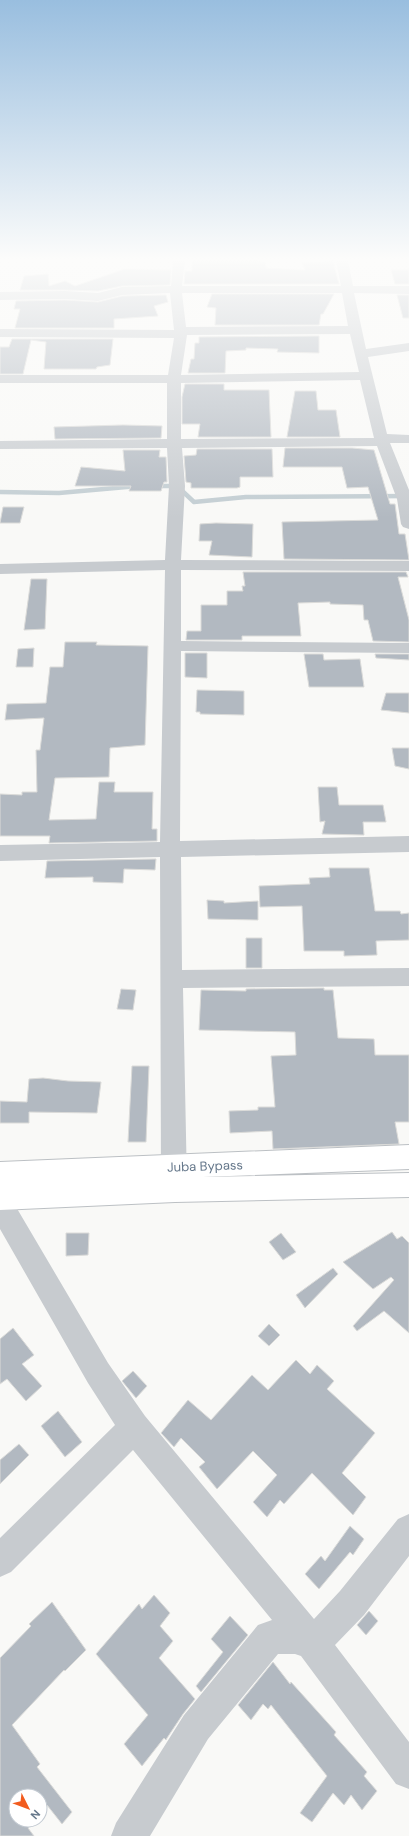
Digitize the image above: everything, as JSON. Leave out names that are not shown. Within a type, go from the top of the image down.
[{"type":"main road","name":"Juba Bypass","points":[[0,1198],[174,1179],[409,1157]]},
{"type":"main road","name":"Juba Bypass","points":[[0,1174],[409,1185]]},
{"type":"street","points":[[174,1179],[170,848],[173,565],[177,486],[174,444],[174,379],[179,347]]},
{"type":"street","points":[[359,347],[382,440],[407,499],[409,524]]},
{"type":"street","points":[[361,353],[380,352],[409,347]]},
{"type":"street","points":[[0,379],[174,379],[366,376]]},
{"type":"street","points":[[0,445],[174,444],[409,439]]},
{"type":"street","points":[[0,569],[173,565],[409,566]]},
{"type":"street","points":[[173,646],[409,648]]},
{"type":"street","points":[[0,853],[170,848],[409,844]]},
{"type":"street","points":[[171,979],[409,977]]},
{"type":"street","points":[[0,1204],[94,1367],[134,1427],[313,1644],[409,1771]]},
{"type":"street","points":[[0,1561],[134,1427]]},
{"type":"street","points":[[313,1644],[352,1603],[409,1530]]},
{"type":"street","points":[[128,1836],[196,1727],[270,1637],[295,1637],[313,1644]]},
{"type":"building","points":[[0,347],[29,347],[23,374],[0,374]]},
{"type":"building","points":[[46,347],[112,347],[110,365],[97,367],[96,369],[44,369]]},
{"type":"building","points":[[195,347],[319,347],[319,353],[277,352],[278,349],[246,348],[246,350],[226,351],[225,373],[188,373],[191,359],[194,359]]},
{"type":"building","points":[[185,384],[224,384],[224,390],[269,390],[271,437],[198,437],[200,424],[182,424],[182,397]]},
{"type":"building","points":[[295,391],[316,391],[318,410],[336,410],[340,437],[287,437]]},
{"type":"building","points":[[123,425],[162,426],[161,438],[55,439],[54,427]]},
{"type":"building","points":[[285,448],[352,448],[374,450],[390,504],[395,504],[399,534],[405,534],[409,560],[284,559],[282,522],[378,520],[368,487],[347,488],[342,467],[283,467]]},
{"type":"building","points":[[197,449],[272,449],[273,477],[240,477],[240,487],[237,488],[191,488],[191,483],[186,482],[184,456],[196,455]]},
{"type":"building","points":[[123,450],[160,450],[159,457],[166,457],[167,482],[164,482],[161,491],[129,491],[131,486],[75,486],[81,467],[125,471]]},
{"type":"building","points":[[3,507],[24,507],[20,523],[0,523]]},
{"type":"building","points":[[200,524],[253,524],[252,557],[209,555],[212,541],[199,541]]},
{"type":"building","points":[[243,572],[406,572],[408,577],[398,577],[409,620],[409,642],[373,641],[368,620],[364,620],[363,605],[330,604],[330,602],[298,603],[301,636],[242,636],[242,640],[186,640],[187,631],[201,631],[201,605],[227,605],[227,591],[243,591],[242,586],[245,586]]},
{"type":"building","points":[[31,579],[47,579],[45,629],[24,630]]},
{"type":"building","points":[[65,642],[97,642],[96,645],[148,646],[145,745],[110,748],[109,777],[55,778],[49,820],[96,819],[99,782],[115,782],[114,792],[153,792],[152,829],[157,829],[157,841],[49,843],[50,836],[0,836],[0,794],[22,795],[22,792],[37,792],[36,750],[40,750],[44,718],[5,720],[7,704],[46,703],[50,667],[63,667]]},
{"type":"building","points":[[34,648],[33,667],[16,667],[18,649]]},
{"type":"building","points":[[185,653],[207,653],[207,678],[185,677]]},
{"type":"building","points":[[304,654],[323,654],[324,660],[360,659],[364,687],[309,687]]},
{"type":"building","points":[[375,654],[409,654],[409,660],[376,658]]},
{"type":"building","points":[[197,690],[244,691],[244,715],[200,714],[200,712],[196,712]]},
{"type":"building","points":[[386,693],[409,693],[409,713],[381,710]]},
{"type":"building","points":[[392,748],[409,748],[409,769],[395,766]]},
{"type":"building","points":[[318,787],[337,787],[339,805],[383,805],[386,822],[363,822],[364,835],[322,834],[325,821],[320,822]]},
{"type":"building","points":[[156,859],[155,870],[124,869],[123,883],[93,882],[93,877],[45,878],[47,861]]},
{"type":"building","points":[[329,868],[369,868],[375,911],[400,911],[401,914],[409,913],[409,940],[376,941],[377,955],[344,956],[344,951],[304,951],[302,906],[260,907],[259,886],[310,884],[309,878],[330,877]]},
{"type":"building","points":[[207,900],[224,901],[224,903],[258,901],[258,920],[208,919]]},
{"type":"building","points":[[246,938],[262,938],[262,968],[246,968]]},
{"type":"building","points":[[324,988],[324,990],[333,990],[338,1038],[374,1039],[375,1055],[409,1055],[409,1122],[395,1122],[399,1144],[273,1149],[272,1131],[230,1133],[229,1111],[258,1110],[258,1107],[275,1107],[271,1056],[296,1055],[295,1032],[199,1030],[201,990],[246,991],[246,989]]},
{"type":"building","points":[[121,989],[136,990],[133,1010],[117,1009]]},
{"type":"building","points":[[132,1066],[149,1066],[146,1142],[128,1142]]},
{"type":"building","points":[[43,1078],[68,1081],[101,1082],[97,1113],[29,1112],[29,1123],[0,1123],[0,1101],[27,1102],[29,1079]]},
{"type":"building","points":[[392,1232],[397,1239],[402,1236],[409,1243],[409,1333],[384,1311],[357,1331],[353,1326],[394,1280],[391,1277],[373,1289],[343,1262]]},
{"type":"building","points":[[66,1233],[89,1233],[88,1255],[66,1256]]},
{"type":"building","points":[[281,1233],[296,1252],[283,1260],[269,1242]]},
{"type":"building","points":[[333,1268],[338,1274],[305,1308],[296,1295]]},
{"type":"building","points":[[269,1324],[280,1335],[269,1346],[258,1336]]},
{"type":"building","points":[[13,1328],[34,1355],[22,1364],[42,1386],[26,1401],[7,1379],[0,1384],[0,1339]]},
{"type":"building","points":[[296,1360],[310,1374],[317,1365],[334,1381],[327,1389],[375,1433],[342,1473],[366,1497],[353,1515],[312,1473],[284,1504],[280,1500],[267,1517],[253,1502],[277,1475],[253,1451],[217,1489],[199,1467],[205,1462],[181,1438],[174,1447],[161,1433],[188,1400],[211,1420],[252,1375],[268,1390]]},
{"type":"building","points":[[133,1371],[147,1386],[136,1398],[122,1381]]},
{"type":"building","points":[[58,1411],[82,1442],[65,1457],[41,1426]]},
{"type":"building","points":[[19,1444],[29,1455],[0,1484],[0,1460]]},
{"type":"building","points":[[350,1526],[364,1539],[353,1555],[350,1552],[319,1589],[305,1574],[321,1556],[325,1561]]},
{"type":"building","points":[[154,1595],[170,1613],[160,1626],[173,1641],[159,1658],[195,1699],[166,1740],[164,1738],[142,1766],[124,1744],[148,1715],[96,1654],[139,1604],[142,1609]]},
{"type":"building","points":[[52,1602],[86,1650],[65,1671],[64,1670],[12,1725],[40,1764],[37,1767],[72,1812],[62,1824],[48,1806],[48,1788],[8,1788],[8,1828],[28,1828],[34,1836],[0,1836],[0,1658],[31,1626],[29,1624]]},
{"type":"building","points":[[369,1611],[378,1621],[366,1635],[357,1625]]},
{"type":"building","points":[[230,1616],[248,1635],[201,1692],[196,1686],[223,1652],[211,1639]]},
{"type":"building","points":[[273,1662],[290,1684],[291,1682],[336,1732],[334,1735],[367,1772],[364,1776],[377,1791],[362,1810],[351,1795],[344,1805],[333,1793],[312,1822],[300,1813],[327,1776],[271,1705],[268,1709],[263,1704],[251,1720],[238,1705]]},
{"type":"waterway","points":[[0,492],[59,493],[138,486]]},
{"type":"waterway","points":[[155,486],[177,486],[194,502],[246,497],[409,496]]}]
